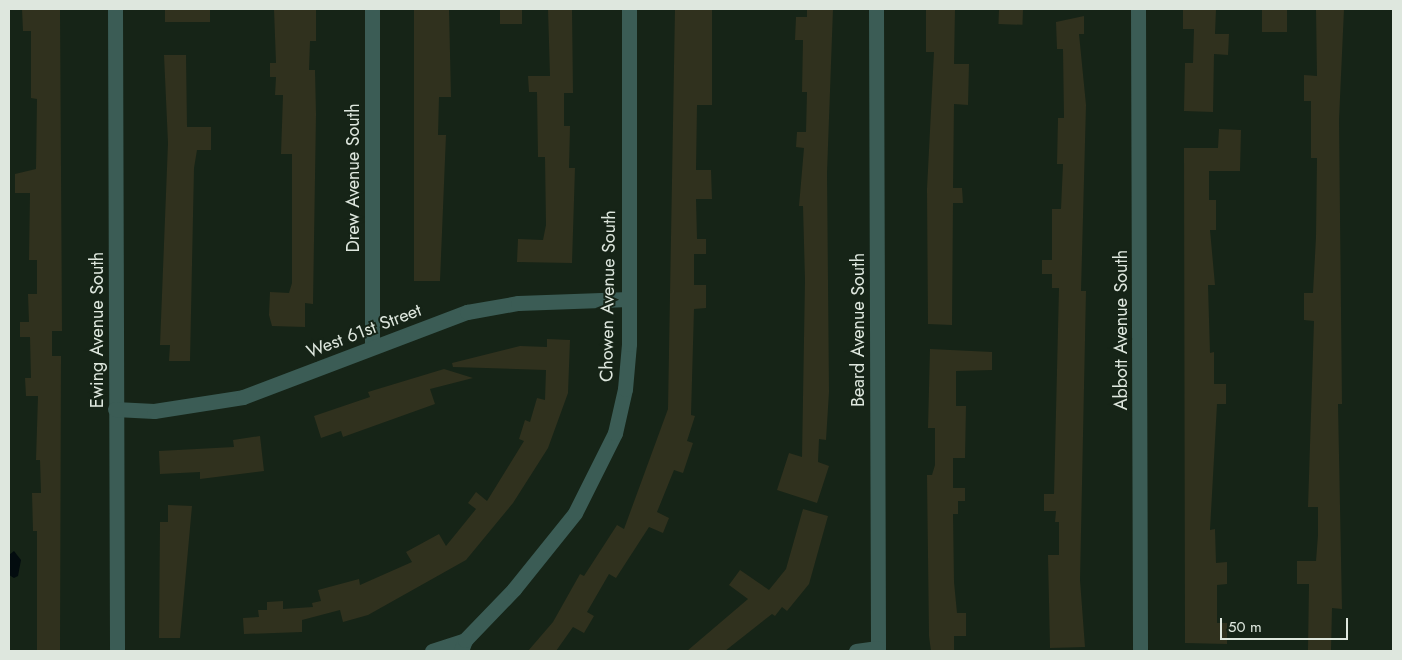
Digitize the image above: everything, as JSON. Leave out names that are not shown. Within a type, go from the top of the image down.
[{"type":"street","name":"Ewing Avenue South","points":[[115,9],[117,651]]},
{"type":"street","name":"Drew Avenue South","points":[[372,9],[372,347]]},
{"type":"street","name":"Chowen Avenue South","points":[[463,645],[514,589],[575,513],[598,474],[625,389],[628,299],[628,9]]},
{"type":"street","name":"Beard Avenue South","points":[[876,9],[878,650]]},
{"type":"street","name":"Abbott Avenue South","points":[[1138,9],[1140,651]]},
{"type":"street","name":"West 61st Street","points":[[116,409],[154,410],[243,397],[467,312],[518,303],[628,299]]},
{"type":"street","points":[[432,651],[463,645]]},
{"type":"street","points":[[856,651],[878,650]]},
{"type":"shaded area","points":[[14,551],[21,560],[18,576],[14,578],[9,575],[9,555]]},
{"type":"building","points":[[22,9],[60,9],[62,331],[52,331],[52,356],[61,356],[60,651],[37,651],[37,531],[33,531],[32,493],[41,493],[40,460],[36,460],[38,396],[26,396],[25,378],[31,378],[30,337],[20,337],[20,322],[29,322],[28,294],[37,294],[37,260],[29,260],[30,193],[15,193],[15,174],[36,169],[37,99],[31,98],[31,31],[23,31]]},
{"type":"building","points":[[165,9],[210,9],[210,22],[165,22]]},
{"type":"building","points":[[274,9],[316,9],[316,41],[310,41],[309,70],[315,70],[316,114],[313,304],[305,303],[305,327],[272,326],[269,315],[270,292],[289,293],[292,283],[292,154],[281,154],[283,95],[275,95],[276,77],[270,77],[270,63],[276,63]]},
{"type":"building","points":[[414,9],[449,9],[451,97],[439,97],[438,135],[446,135],[440,281],[414,281]]},
{"type":"building","points":[[500,9],[522,9],[522,24],[500,24]]},
{"type":"building","points":[[548,9],[572,9],[573,93],[564,93],[564,126],[570,126],[569,168],[575,168],[572,263],[517,262],[518,239],[543,240],[546,225],[545,157],[538,157],[537,92],[529,92],[528,76],[550,76]]},
{"type":"building","points":[[675,9],[712,9],[712,105],[697,105],[696,170],[711,170],[712,199],[696,199],[697,239],[706,239],[706,254],[694,254],[694,285],[706,285],[706,308],[694,309],[691,415],[695,416],[687,441],[693,443],[683,473],[674,470],[657,512],[669,518],[663,533],[649,527],[616,578],[609,574],[587,612],[594,616],[584,633],[573,627],[556,651],[528,651],[553,622],[580,574],[584,576],[617,525],[624,529],[668,409]]},
{"type":"building","points":[[807,9],[833,9],[827,173],[829,392],[826,440],[819,439],[818,462],[829,466],[817,503],[777,490],[789,453],[802,457],[805,280],[803,206],[799,206],[804,148],[796,147],[797,132],[806,132],[807,92],[802,92],[803,40],[795,40],[796,17],[807,17]]},
{"type":"building","points":[[926,9],[955,9],[954,64],[969,64],[968,105],[954,104],[953,188],[962,188],[963,203],[953,203],[952,325],[928,324],[927,189],[934,52],[926,52]]},
{"type":"building","points":[[999,9],[1023,10],[1022,25],[998,24]]},
{"type":"building","points":[[1183,9],[1216,9],[1215,34],[1229,34],[1228,55],[1214,54],[1213,112],[1184,111],[1185,63],[1193,63],[1194,29],[1183,29]]},
{"type":"building","points":[[1262,9],[1287,9],[1287,32],[1262,32]]},
{"type":"building","points":[[1316,9],[1344,9],[1339,120],[1342,404],[1338,404],[1342,609],[1332,608],[1331,651],[1308,650],[1309,584],[1297,584],[1297,561],[1316,561],[1318,535],[1318,507],[1308,507],[1314,321],[1304,320],[1304,293],[1313,293],[1317,158],[1311,158],[1311,101],[1304,101],[1304,75],[1317,76]]},
{"type":"building","points":[[1084,16],[1084,34],[1079,34],[1086,105],[1081,291],[1086,291],[1080,580],[1085,647],[1050,648],[1048,555],[1059,555],[1059,522],[1055,522],[1056,511],[1044,511],[1044,494],[1054,494],[1059,288],[1052,288],[1052,274],[1042,274],[1042,260],[1052,260],[1052,209],[1061,209],[1063,164],[1057,164],[1058,118],[1064,118],[1063,49],[1057,49],[1056,22]]},
{"type":"building","points":[[164,55],[186,55],[187,127],[211,127],[211,150],[197,150],[194,168],[190,361],[169,361],[170,345],[160,345],[168,143]]},
{"type":"building","points":[[1219,129],[1241,130],[1240,171],[1209,171],[1209,200],[1216,200],[1216,230],[1210,230],[1215,285],[1208,285],[1210,353],[1214,352],[1214,384],[1226,384],[1226,404],[1217,404],[1210,530],[1215,529],[1216,563],[1227,562],[1227,584],[1217,585],[1217,623],[1227,623],[1227,644],[1185,643],[1184,148],[1218,148]]},
{"type":"building","points":[[547,339],[570,340],[568,393],[548,448],[513,503],[466,560],[368,615],[343,622],[340,610],[302,620],[302,632],[244,634],[243,618],[259,617],[258,610],[267,610],[267,602],[283,601],[283,609],[313,607],[312,603],[321,601],[318,590],[359,579],[360,585],[412,562],[406,552],[439,534],[446,546],[476,509],[468,503],[476,492],[487,501],[524,441],[519,439],[525,420],[530,422],[537,398],[545,400],[546,370],[453,367],[452,363],[520,346],[547,347]]},
{"type":"building","points":[[930,349],[992,352],[992,370],[956,371],[956,406],[966,406],[965,458],[953,458],[953,488],[965,488],[965,501],[958,501],[958,514],[953,514],[954,582],[957,613],[966,613],[966,636],[954,636],[954,651],[931,651],[929,636],[927,475],[932,475],[935,465],[935,428],[928,428]]},
{"type":"building","points":[[444,369],[473,378],[430,389],[435,404],[343,437],[341,431],[321,438],[314,416],[370,397],[368,392]]},
{"type":"building","points":[[260,436],[264,471],[200,479],[200,472],[160,474],[159,451],[234,447],[233,440]]},
{"type":"building","points":[[168,505],[192,506],[180,638],[159,638],[160,522],[168,522]]},
{"type":"building","points":[[803,509],[828,516],[809,584],[787,611],[782,607],[775,616],[772,614],[725,651],[687,651],[748,599],[729,585],[740,570],[769,590],[786,569]]}]
